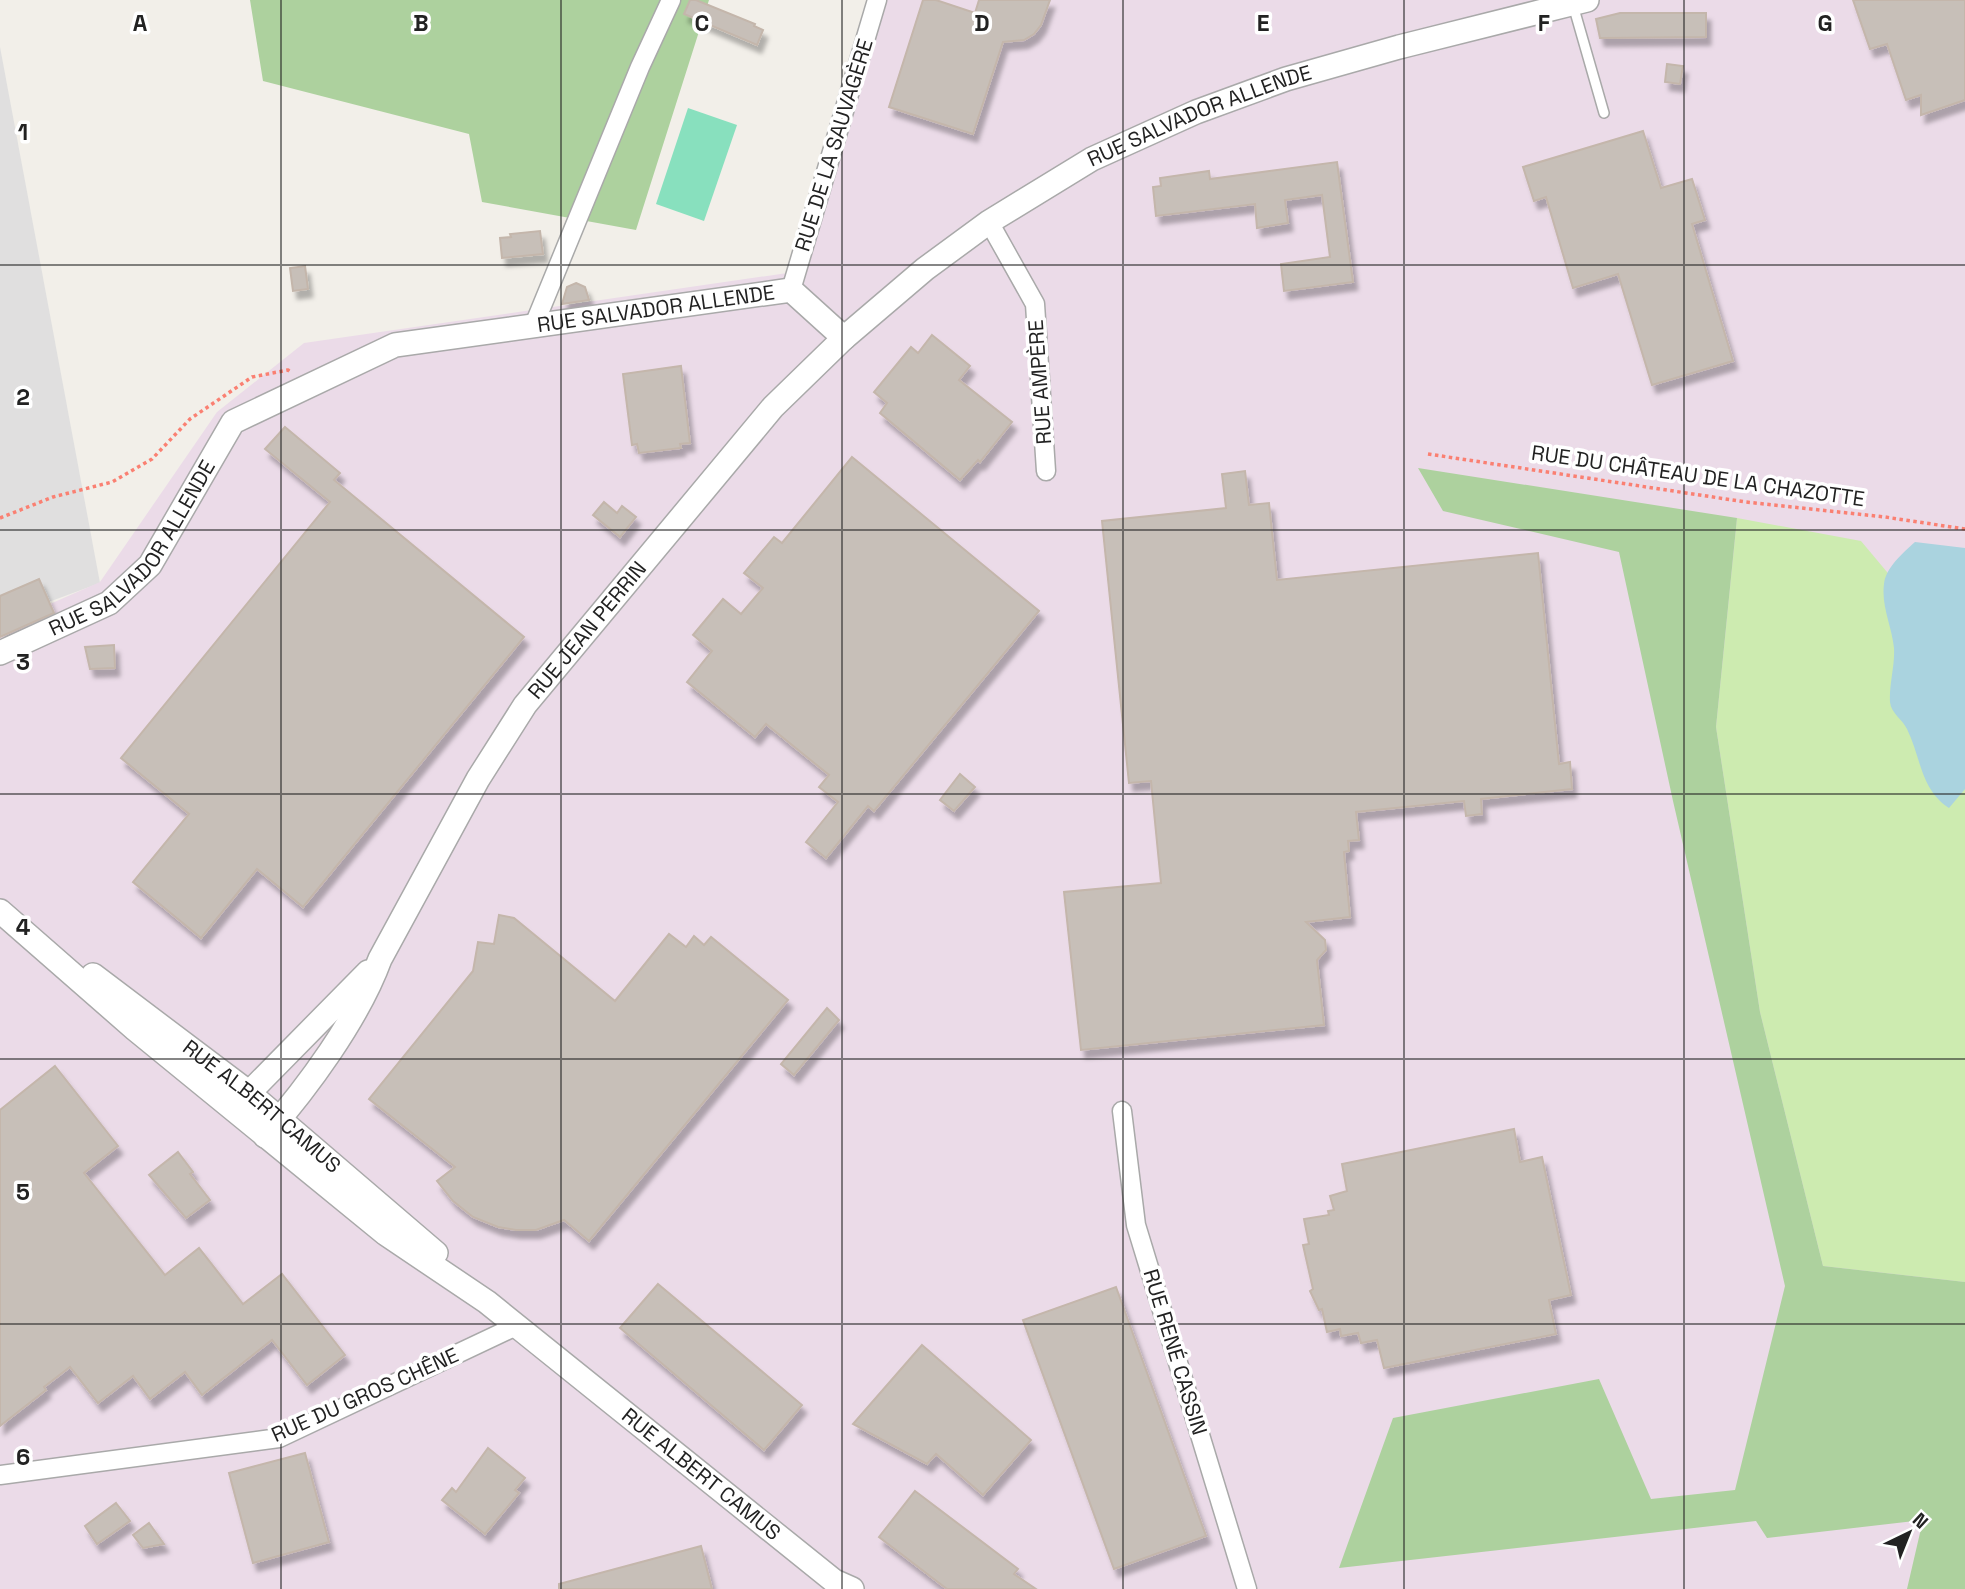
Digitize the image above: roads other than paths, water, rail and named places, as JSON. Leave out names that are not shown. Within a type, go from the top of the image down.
[{"type":"street","points":[[534,326],[640,67],[671,0]]},
{"type":"street","name":"RUE DE LA SAUVAGÈRE","points":[[791,290],[877,0]]},
{"type":"street","name":"RUE SALVADOR ALLENDE","points":[[0,653],[109,603],[150,565],[233,422],[395,345],[791,290],[844,338],[925,269],[989,222],[1092,159],[1196,112],[1286,79],[1399,47],[1580,2]]},
{"type":"street","name":"RUE AMPÈRE","points":[[989,222],[1035,304],[1046,471]]},
{"type":"street","name":"RUE JEAN PERRIN","points":[[272,1127],[335,1042],[371,985],[380,960],[478,779],[525,705],[773,407],[844,338]]},
{"type":"street","name":"RUE ALBERT CAMUS","points":[[0,912],[82,967],[272,1127],[425,1244],[486,1302],[834,1581],[852,1589]]},
{"type":"street","name":"RUE JEAN PERRIN","points":[[241,1101],[380,960]]},
{"type":"street","name":"RUE RENÉ CASSIN","points":[[1122,1111],[1136,1225],[1247,1589]]},
{"type":"street","name":"RUE DU GROS CHÊNE","points":[[0,1475],[279,1438],[516,1326]]},
{"type":"lane","points":[[1580,2],[1604,113]]},
{"type":"water","points":[[1915,542],[1965,548],[1965,789],[1949,808],[1932,792],[1907,729],[1890,702],[1894,648],[1884,600],[1884,584],[1892,566]]}]
